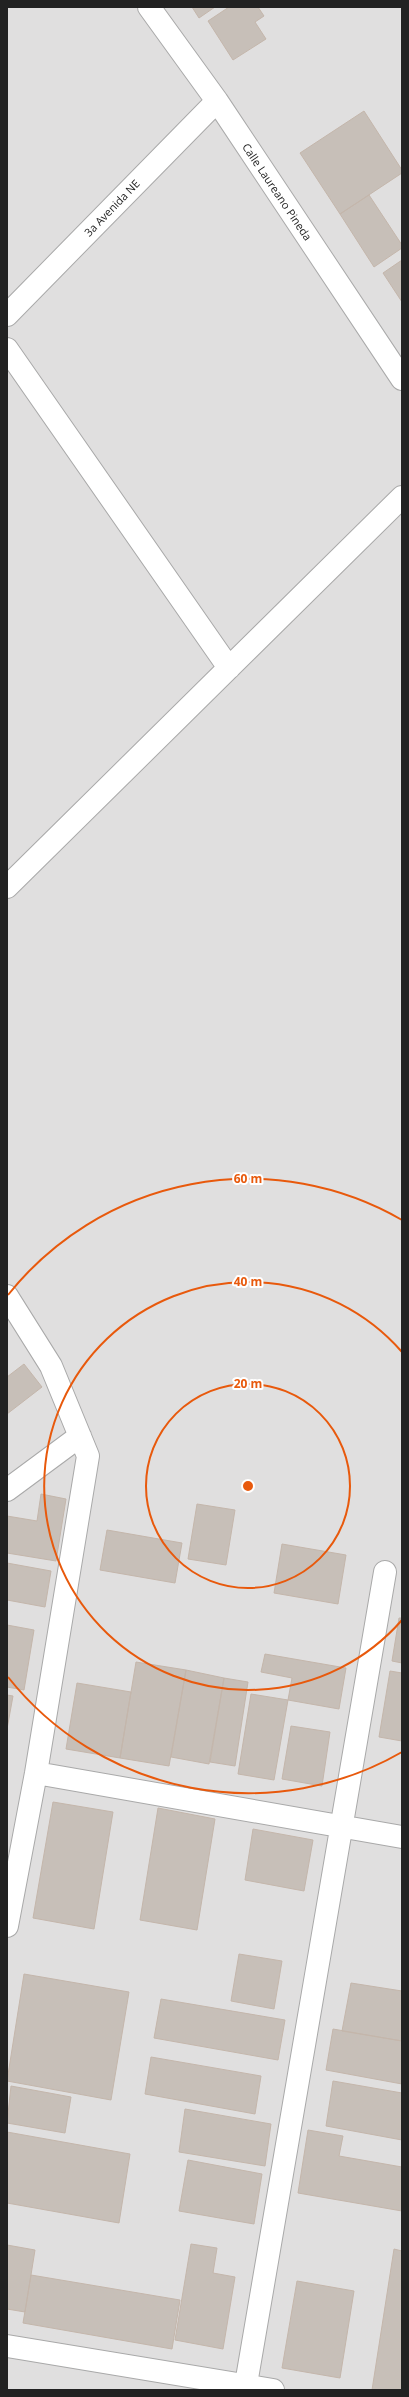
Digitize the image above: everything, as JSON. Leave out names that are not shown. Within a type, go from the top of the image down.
[{"type":"street","name":"Calle Laureano Pineda","points":[[149,7],[217,101],[402,379]]},
{"type":"street","name":"3a Avenida NE","points":[[7,315],[217,101]]},
{"type":"street","points":[[7,349],[229,668]]},
{"type":"street","points":[[8,881],[229,668],[402,497]]},
{"type":"street","points":[[7,1296],[51,1366],[88,1456],[36,1773],[7,1926]]},
{"type":"street","points":[[7,1490],[80,1436]]},
{"type":"street","points":[[245,2388],[385,1572]]},
{"type":"street","points":[[36,1773],[402,1837]]},
{"type":"street","points":[[7,2346],[245,2388],[272,2390]]},
{"type":"shaded area","points":[[7,7],[402,7],[402,2390],[7,2390]]},
{"type":"building","points":[[192,7],[215,7],[199,18]]},
{"type":"building","points":[[229,7],[258,7],[264,16],[255,22],[266,39],[233,60],[208,21]]},
{"type":"building","points":[[364,111],[402,170],[402,173],[340,214],[300,153]]},
{"type":"building","points":[[369,195],[402,245],[402,248],[374,267],[340,214]]},
{"type":"building","points":[[402,260],[402,302],[383,273]]},
{"type":"building","points":[[24,1364],[42,1387],[7,1414],[7,1377]]},
{"type":"building","points":[[41,1494],[66,1499],[56,1561],[7,1553],[7,1516],[37,1521]]},
{"type":"building","points":[[197,1504],[235,1510],[226,1565],[188,1559]]},
{"type":"building","points":[[107,1530],[182,1543],[175,1583],[100,1570]]},
{"type":"building","points":[[282,1544],[346,1555],[338,1604],[274,1593]]},
{"type":"building","points":[[7,1563],[51,1571],[45,1607],[7,1600]]},
{"type":"building","points":[[399,1618],[402,1618],[402,1663],[392,1661]]},
{"type":"building","points":[[7,1625],[34,1630],[24,1690],[7,1687]]},
{"type":"building","points":[[265,1654],[346,1668],[339,1709],[288,1700],[292,1678],[261,1672]]},
{"type":"building","points":[[136,1662],[186,1670],[169,1766],[120,1758]]},
{"type":"building","points":[[186,1670],[224,1678],[209,1764],[171,1757]]},
{"type":"building","points":[[390,1671],[402,1673],[402,1741],[379,1737]]},
{"type":"building","points":[[224,1678],[248,1682],[235,1766],[210,1762]]},
{"type":"building","points":[[77,1683],[131,1692],[120,1758],[66,1749]]},
{"type":"building","points":[[251,1694],[288,1700],[274,1780],[238,1774]]},
{"type":"building","points":[[7,1695],[13,1696],[7,1729]]},
{"type":"building","points":[[291,1726],[330,1732],[322,1786],[282,1779]]},
{"type":"building","points":[[53,1802],[113,1812],[94,1929],[33,1918]]},
{"type":"building","points":[[158,1808],[215,1819],[197,1930],[140,1920]]},
{"type":"building","points":[[253,1829],[313,1840],[304,1891],[245,1880]]},
{"type":"building","points":[[239,1954],[282,1961],[274,2009],[231,2001]]},
{"type":"building","points":[[24,1974],[129,1992],[111,2100],[7,2081]]},
{"type":"building","points":[[351,1983],[402,1991],[402,2041],[342,2031]]},
{"type":"building","points":[[161,1999],[285,2020],[278,2060],[154,2038]]},
{"type":"building","points":[[333,2029],[402,2041],[402,2084],[326,2070]]},
{"type":"building","points":[[151,2057],[261,2076],[255,2114],[145,2094]]},
{"type":"building","points":[[333,2081],[402,2093],[402,2140],[326,2126]]},
{"type":"building","points":[[11,2086],[71,2097],[65,2133],[7,2123]]},
{"type":"building","points":[[185,2109],[271,2124],[265,2166],[179,2152]]},
{"type":"building","points":[[308,2130],[343,2136],[339,2156],[402,2167],[402,2211],[298,2193]]},
{"type":"building","points":[[7,2132],[130,2154],[119,2223],[7,2203]]},
{"type":"building","points":[[188,2160],[262,2174],[254,2224],[179,2211]]},
{"type":"building","points":[[191,2244],[217,2248],[213,2273],[235,2277],[223,2349],[175,2340]]},
{"type":"building","points":[[7,2245],[35,2250],[25,2312],[7,2309]]},
{"type":"building","points":[[394,2249],[402,2251],[402,2390],[372,2390]]},
{"type":"building","points":[[31,2275],[180,2300],[172,2349],[23,2323]]},
{"type":"building","points":[[297,2281],[354,2291],[340,2378],[282,2368]]}]
